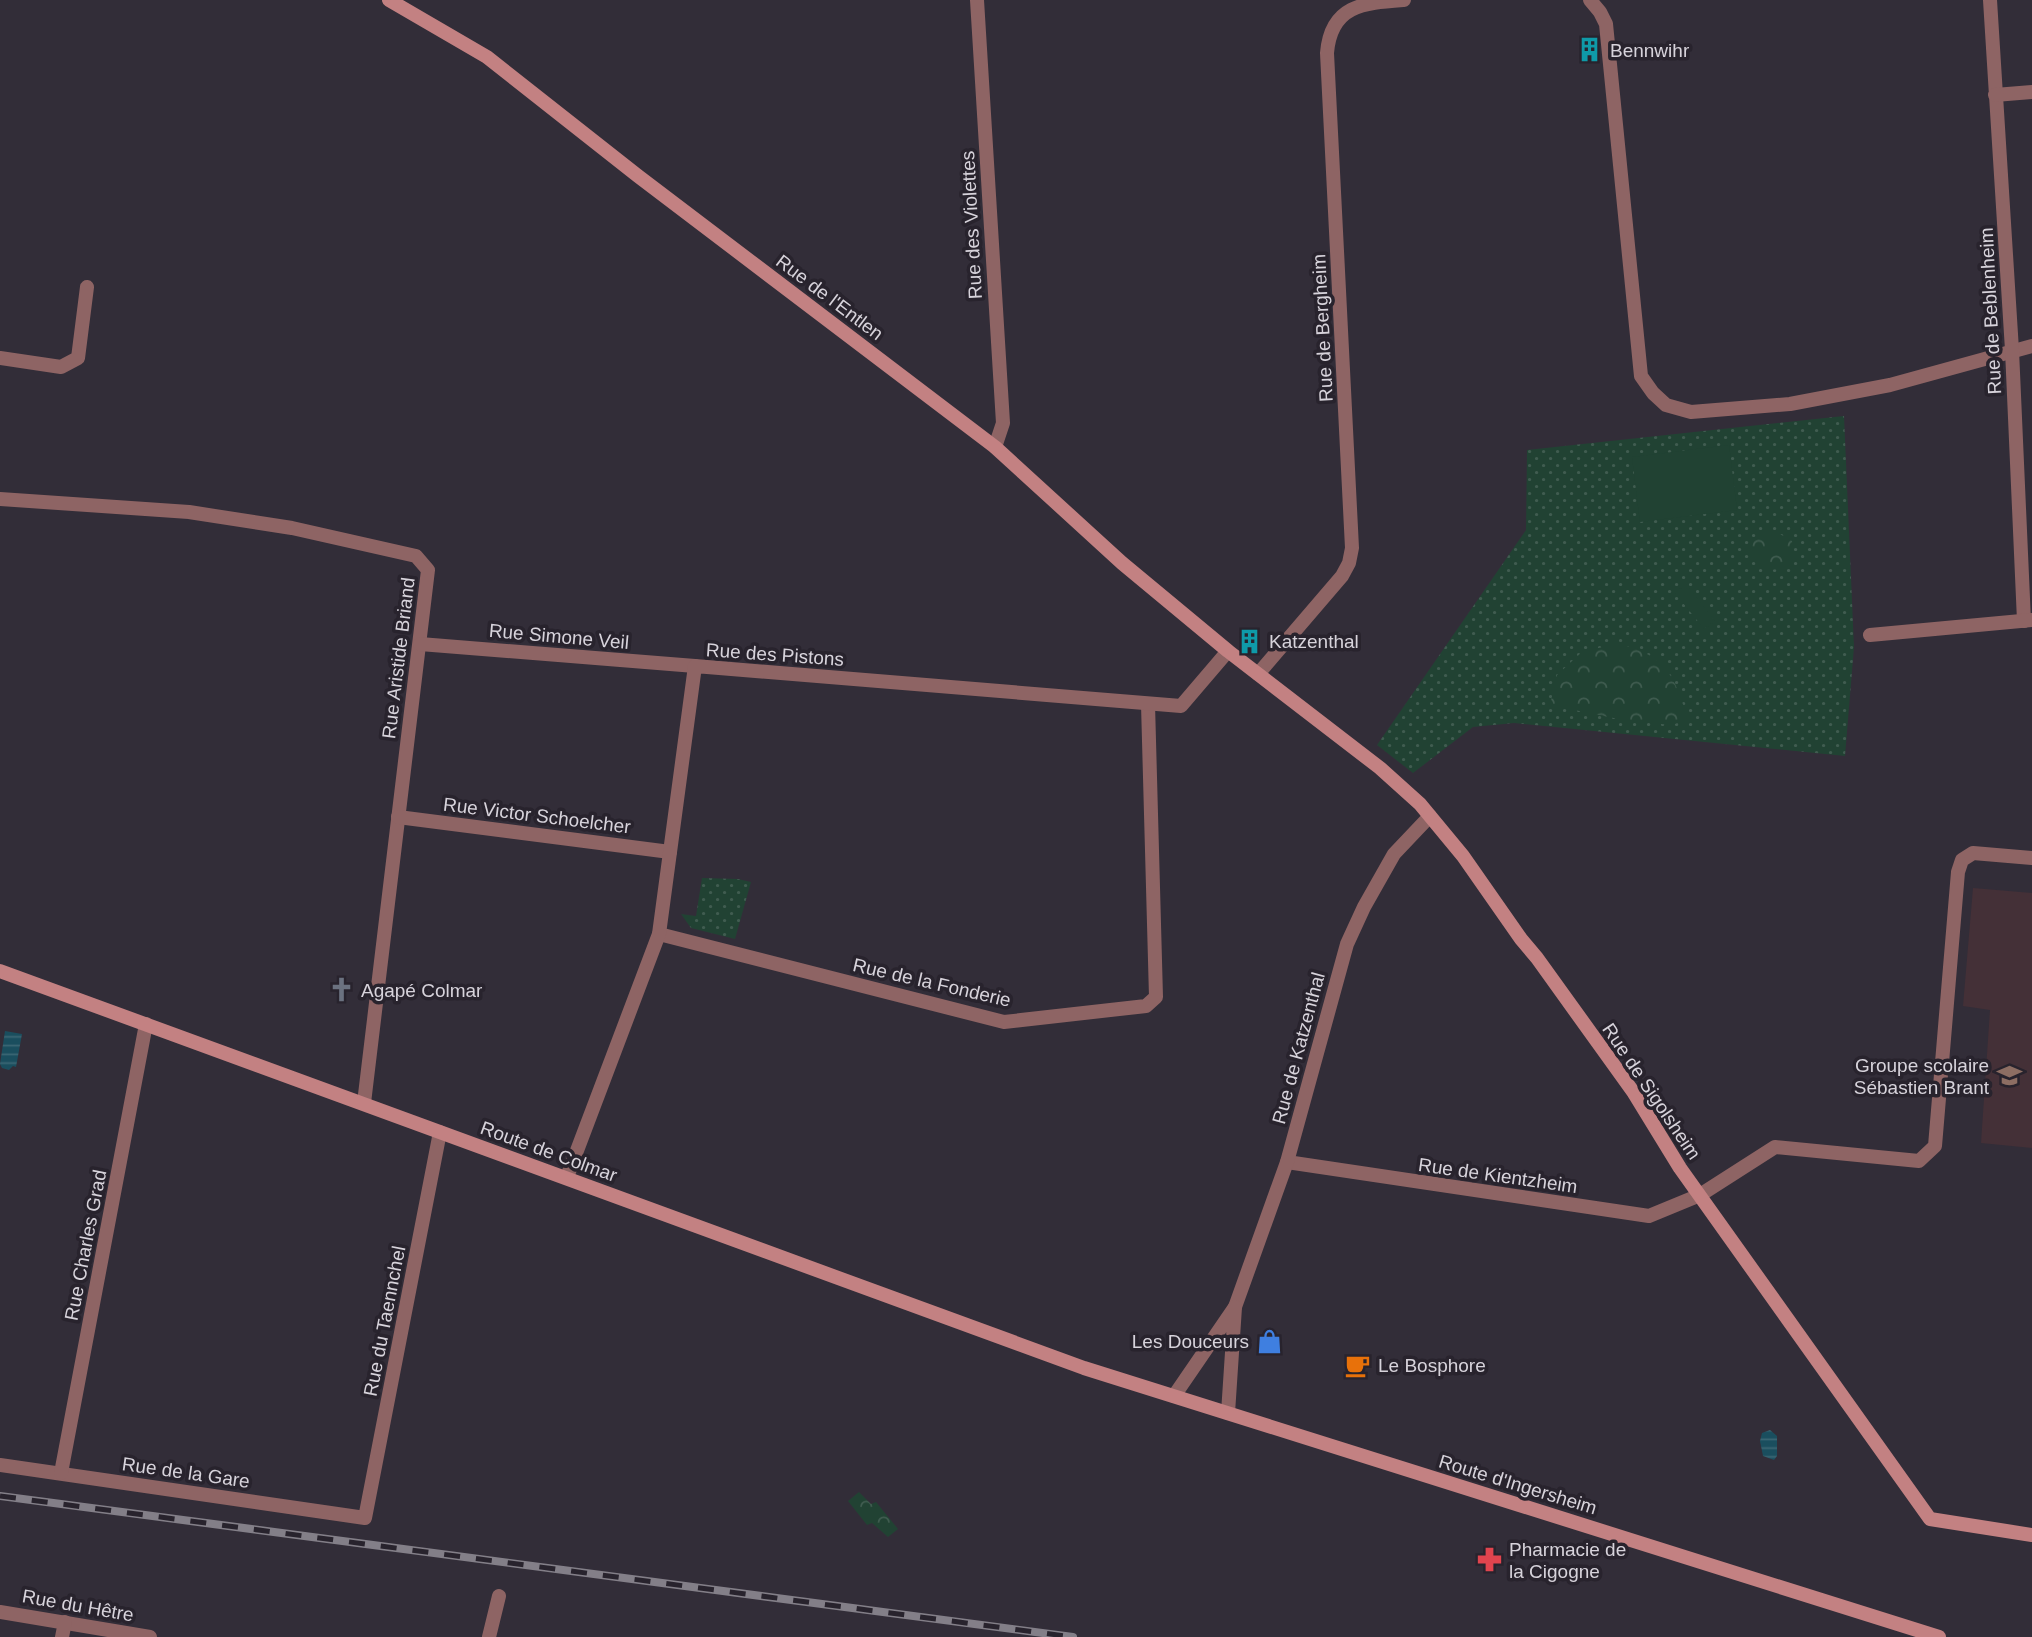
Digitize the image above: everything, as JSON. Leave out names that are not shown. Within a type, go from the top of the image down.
[{"type":"street","name":"Rue de l'Entlen","points":[[389,0],[487,57],[638,176],[995,447],[1122,564],[1228,651]]},
{"type":"street","name":"Rue des Violettes","points":[[977,0],[1003,423],[995,447]]},
{"type":"street","name":"Rue de Bergheim","points":[[1258,674],[1342,576],[1349,563],[1352,548],[1327,53],[1329,36],[1337,21],[1353,7],[1369,2],[1404,0]]},
{"type":"street","points":[[1590,0],[1606,24],[1641,376],[1653,393],[1667,405],[1691,412],[1790,404],[1890,385],[2032,346]]},
{"type":"street","name":"Rue de Beblenheim","points":[[1990,0],[2028,621]]},
{"type":"street","points":[[1995,95],[2032,92]]},
{"type":"street","points":[[0,358],[61,367],[78,358],[87,287]]},
{"type":"street","name":"Rue Aristide Briand","points":[[0,499],[189,512],[292,528],[416,556],[428,570],[364,1103]]},
{"type":"street","points":[[1870,635],[2028,621]]},
{"type":"street","name":"Rue Simone Veil","points":[[419,644],[695,666]]},
{"type":"street","name":"Rue de Sigolsheim","points":[[1228,651],[1380,768],[1430,816],[1463,856],[1634,1093],[1680,1168],[1930,1519],[2032,1535]]},
{"type":"street","name":"Rue des Pistons","points":[[567,1177],[659,934],[695,666],[1181,706],[1228,651]]},
{"type":"street","name":"Rue de la Fonderie","points":[[659,934],[1004,1022],[1146,1006],[1156,997],[1148,704]]},
{"type":"street","name":"Rue de Katzenthal","points":[[1174,1396],[1235,1307],[1287,1162],[1347,944],[1364,907],[1394,855],[1430,816]]},
{"type":"street","name":"Rue Victor Schoelcher","points":[[398,817],[670,852]]},
{"type":"street","name":"Rue de Kientzheim","points":[[1287,1162],[1379,1178],[1649,1216],[1700,1195],[1775,1146],[1919,1161],[1935,1146],[1958,872],[1962,860],[1973,853],[2032,858]]},
{"type":"street","name":"Route de Colmar","points":[[0,971],[1084,1368]]},
{"type":"street","name":"Rue Charles Grad","points":[[61,1473],[146,1024]]},
{"type":"street","name":"Rue du Taennchel","points":[[365,1518],[440,1132]]},
{"type":"street","name":"Rue de Katzenthal","points":[[1228,1413],[1235,1307]]},
{"type":"street","name":"Route d'Ingersheim","points":[[1084,1368],[1939,1637]]},
{"type":"street","name":"Rue de la Gare","points":[[0,1465],[365,1518]]},
{"type":"street","points":[[489,1637],[499,1596]]},
{"type":"street","name":"Rue du Hêtre","points":[[0,1612],[150,1637]]},
{"type":"street","points":[[62,1637],[65,1622]]},
{"type":"shaded area","name":"Groupe scolaire Sébastien Brant","points":[[1973,888],[2032,893],[2032,1148],[1981,1143],[1990,1010],[1963,1006]]},
{"type":"green space","points":[[1844,416],[1854,647],[1845,756],[1514,723],[1473,727],[1413,773],[1377,745],[1526,530],[1527,450]]},
{"type":"green space","points":[[1729,445],[1737,510],[1640,522],[1632,457]]},
{"type":"green space","points":[[1768,532],[1780,534],[1792,541],[1794,555],[1789,565],[1768,569],[1753,559],[1747,545]]},
{"type":"green space","points":[[1686,584],[1715,621],[1704,629],[1675,593]]},
{"type":"green space","points":[[1619,644],[1648,654],[1666,669],[1678,690],[1688,719],[1672,725],[1628,721],[1550,705],[1557,675],[1583,651]]},
{"type":"green space","points":[[702,878],[751,882],[735,939],[691,928],[681,914],[696,916]]},
{"type":"green space","points":[[859,1492],[871,1504],[876,1502],[898,1529],[888,1537],[872,1523],[867,1525],[848,1501]]},
{"type":"water","points":[[5,1031],[22,1034],[16,1067],[13,1066],[9,1070],[2,1068],[0,1064]]},
{"type":"water","points":[[1770,1430],[1777,1436],[1777,1456],[1774,1460],[1763,1456],[1760,1441],[1762,1433]]},
{"type":"railway","points":[[0,1496],[1073,1637]]},
{"type":"place","name":"Bennwihr","points":[[1590,50]]},
{"type":"place","name":"Katzenthal","points":[[1249,641]]},
{"type":"place","name":"Agapé Colmar","points":[[341,990]]},
{"type":"place","name":"Groupe scolaire Sébastien Brant","points":[[2009,1076]]},
{"type":"place","name":"Les Douceurs","points":[[1269,1341]]},
{"type":"place","name":"Le Bosphore","points":[[1358,1365]]},
{"type":"place","name":"Pharmacie de la Cigogne","points":[[1489,1560]]}]
